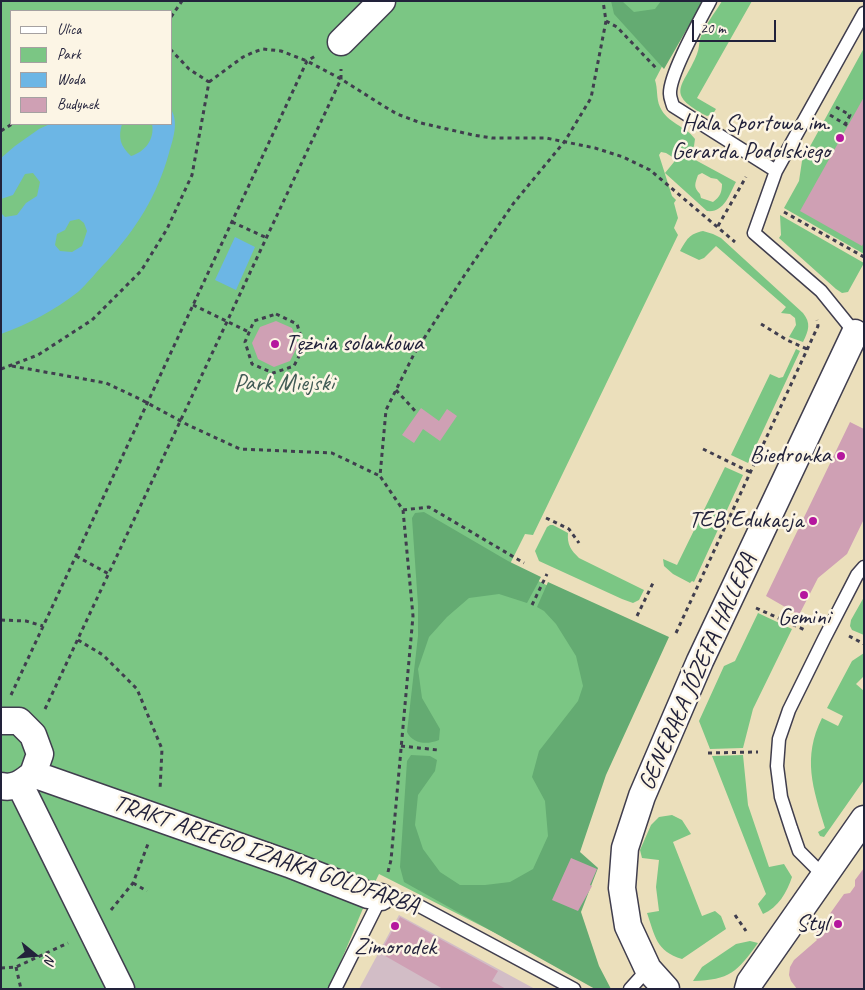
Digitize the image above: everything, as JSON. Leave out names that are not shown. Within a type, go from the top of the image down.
[{"type":"street","points":[[341,42],[382,1]]},
{"type":"street","name":"GENERAŁA JÓZEFA HALLERA","points":[[666,989],[648,969],[628,926],[622,888],[626,848],[642,796],[717,624],[859,334]]},
{"type":"street","points":[[5,709],[33,735],[40,754],[18,782],[121,989]]},
{"type":"street","name":"TRAKT ARIEGO IZAAKA GOLDFARBA","points":[[18,782],[289,864],[368,895],[381,897]]},
{"type":"street","points":[[748,989],[750,982],[864,819]]},
{"type":"lane","points":[[710,1],[672,84],[670,95],[673,106],[776,171]]},
{"type":"lane","name":"GENERAŁA JÓZEFA HALLERA","points":[[859,334],[821,291],[754,233],[776,171],[864,13]]},
{"type":"lane","points":[[824,876],[799,852],[791,828],[781,797],[777,766],[779,739],[789,710],[819,648],[857,575],[864,567]]},
{"type":"lane","points":[[335,989],[381,897]]},
{"type":"lane","name":"TRAKT ARIEGO IZAAKA GOLDFARBA","points":[[381,897],[410,901],[574,989]]},
{"type":"lane","points":[[630,989],[648,969]]},
{"type":"path","points":[[172,16],[182,1]]},
{"type":"path","points":[[380,476],[386,410],[414,354],[513,204],[566,141],[591,98],[606,22],[603,1]]},
{"type":"path","points":[[606,22],[617,27],[672,84]]},
{"type":"path","points":[[1,369],[38,355],[92,320],[141,271],[167,229],[192,175],[210,82],[244,57],[263,49],[281,51],[307,61],[341,79],[382,106],[421,123],[492,138],[529,137],[566,141],[595,148],[623,158],[650,170],[740,246]]},
{"type":"path","points":[[172,51],[189,69],[210,82]]},
{"type":"path","points":[[5,709],[307,61]]},
{"type":"path","points":[[33,735],[341,79]]},
{"type":"path","points":[[829,114],[846,125],[850,116],[830,103]]},
{"type":"path","points":[[718,226],[756,158]]},
{"type":"path","points":[[780,210],[864,257]]},
{"type":"path","points":[[232,222],[267,238]]},
{"type":"path","points":[[193,306],[249,332]]},
{"type":"path","points":[[276,314],[297,324],[304,346],[294,366],[273,373],[252,364],[245,342],[249,332],[254,321],[276,314]]},
{"type":"path","points":[[676,633],[818,326],[817,317]]},
{"type":"path","points":[[761,324],[787,340],[807,349]]},
{"type":"path","points":[[12,366],[106,383],[240,449],[332,453],[380,476],[403,510],[413,616],[391,860],[381,897]]},
{"type":"path","points":[[396,390],[417,413]]},
{"type":"path","points":[[703,449],[750,472]]},
{"type":"path","points":[[403,510],[429,507],[524,563]]},
{"type":"path","points":[[546,518],[569,529],[578,543]]},
{"type":"path","points":[[76,556],[109,574]]},
{"type":"path","points":[[532,605],[546,574]]},
{"type":"path","points":[[637,616],[653,583]]},
{"type":"path","points":[[759,610],[792,625]]},
{"type":"path","points":[[1,620],[17,619],[43,626]]},
{"type":"path","points":[[401,746],[438,750]]},
{"type":"path","points":[[708,753],[746,752]]},
{"type":"path","points":[[133,883],[147,891]]},
{"type":"path","points":[[735,916],[746,931]]},
{"type":"path","points":[[1,968],[16,967],[94,932]]},
{"type":"path","points":[[16,967],[21,989]]},
{"type":"shaded area","points":[[399,915],[535,989],[359,989]]},
{"type":"green space","name":"Park Miejski","points":[[1,1],[696,1],[655,80],[658,100],[660,107],[667,117],[695,139],[694,146],[688,156],[736,182],[722,206],[713,211],[707,211],[665,173],[674,162],[674,158],[661,152],[659,155],[672,196],[676,200],[674,203],[678,218],[674,228],[678,235],[533,535],[525,534],[509,566],[656,641],[525,948],[379,874],[328,989],[1,989]],"holes":[[[702,173],[717,179],[722,184],[720,194],[713,202],[701,198],[695,183],[698,175]]]},
{"type":"green space","points":[[611,1],[622,1],[634,12],[655,9],[661,1],[703,1],[664,69],[614,14]]},
{"type":"green space","points":[[722,1],[752,1],[697,98],[716,109],[713,114],[707,116],[685,101],[681,95],[681,89],[697,54],[702,34]]},
{"type":"green space","name":"Hala Sportowa im. Gerarda Podolskiego","points":[[864,48],[864,254],[784,208],[799,181],[802,161]]},
{"type":"green space","points":[[780,215],[864,263],[848,292],[842,293],[836,289],[779,238],[781,235]]},
{"type":"green space","points":[[703,231],[721,238],[803,313],[808,327],[803,342],[789,337],[796,325],[795,318],[790,314],[781,313],[786,307],[716,246],[704,258],[699,260],[680,251],[689,238]]},
{"type":"green space","points":[[796,349],[800,351],[748,463],[731,455],[770,374],[779,378],[783,377]]},
{"type":"green space","points":[[725,467],[743,475],[694,582],[690,583],[673,574],[664,566],[663,559],[677,565]]},
{"type":"green space","points":[[424,512],[508,561],[541,577],[527,603],[499,594],[469,598],[447,617],[429,637],[418,669],[422,698],[440,729],[439,740],[430,743],[417,741],[407,732],[418,636],[418,605],[412,518],[415,513]]},
{"type":"green space","points":[[550,525],[568,533],[570,547],[579,558],[644,590],[639,600],[633,603],[622,599],[539,561],[535,551],[547,527]]},
{"type":"green space","points":[[548,582],[669,637],[606,775],[580,852],[598,868],[581,912],[599,966],[611,989],[595,989],[404,882],[400,867],[407,761],[411,755],[430,756],[437,760],[435,771],[418,795],[415,825],[423,849],[440,872],[460,885],[485,885],[510,882],[533,869],[548,836],[545,801],[532,777],[539,751],[578,701],[583,686],[576,656],[556,624],[544,611],[537,607]]},
{"type":"green space","points":[[864,597],[864,635],[852,630],[850,626],[851,620]]},
{"type":"green space","points":[[758,613],[792,629],[753,709],[743,748],[710,749],[699,721],[724,666],[735,661]]},
{"type":"green space","points":[[864,653],[864,676],[856,684],[864,691],[864,780],[824,837],[820,836],[818,832],[825,828],[814,786],[811,760],[812,746],[822,718],[838,726],[843,716],[827,708],[852,661]]},
{"type":"green space","points":[[743,755],[748,805],[769,867],[784,864],[792,877],[781,899],[773,908],[763,914],[758,904],[766,894],[712,756]]},
{"type":"green space","points":[[672,815],[682,820],[691,834],[673,842],[702,916],[715,911],[721,916],[726,929],[682,959],[667,952],[655,936],[647,913],[659,911],[656,887],[659,860],[642,858],[640,850],[651,825],[659,817]]},
{"type":"green space","points":[[750,941],[758,943],[732,973],[716,979],[693,981],[702,967],[736,944]]},
{"type":"water","points":[[172,112],[175,120],[174,131],[164,169],[152,198],[127,237],[85,285],[69,299],[22,326],[1,334],[1,213],[5,217],[17,215],[26,203],[37,196],[40,182],[33,173],[25,174],[13,195],[1,199],[1,158],[39,129],[48,125],[122,125],[121,141],[124,149],[131,156],[145,148],[153,130],[152,125],[172,125]],"holes":[[[79,219],[84,223],[87,231],[82,246],[72,252],[60,251],[55,245],[57,234],[65,230],[70,221]]]},
{"type":"water","points":[[235,237],[255,247],[236,290],[215,280]]},
{"type":"building","points":[[864,97],[864,242],[862,246],[800,211]]},
{"type":"building","name":"Tężnia solankowa","points":[[276,321],[292,328],[298,345],[290,361],[274,367],[258,359],[252,343],[260,327]]},
{"type":"building","points":[[421,408],[439,421],[447,409],[457,416],[440,441],[423,429],[414,443],[402,435]]},
{"type":"building","points":[[850,422],[864,429],[864,519],[847,554],[818,578],[799,615],[766,596]]},
{"type":"building","points":[[571,858],[597,869],[590,885],[592,886],[578,911],[552,900]]},
{"type":"building","points":[[864,868],[864,989],[797,989],[789,975],[790,967],[794,960],[817,940],[814,936],[844,894],[850,893],[855,886],[855,880]]},
{"type":"building","points":[[400,917],[498,971],[492,981],[506,989],[443,989],[380,953]]},
{"type":"place","name":"Hala Sportowa im. Gerarda Podolskiego","points":[[840,138]]},
{"type":"place","name":"Tężnia solankowa","points":[[275,344]]},
{"type":"place","name":"Biedronka","points":[[841,456]]},
{"type":"place","name":"TEB Edukacja","points":[[813,521]]},
{"type":"place","name":"Gemini","points":[[804,595]]},
{"type":"place","name":"Styl","points":[[838,924]]},
{"type":"place","name":"Zimorodek","points":[[395,926]]}]
